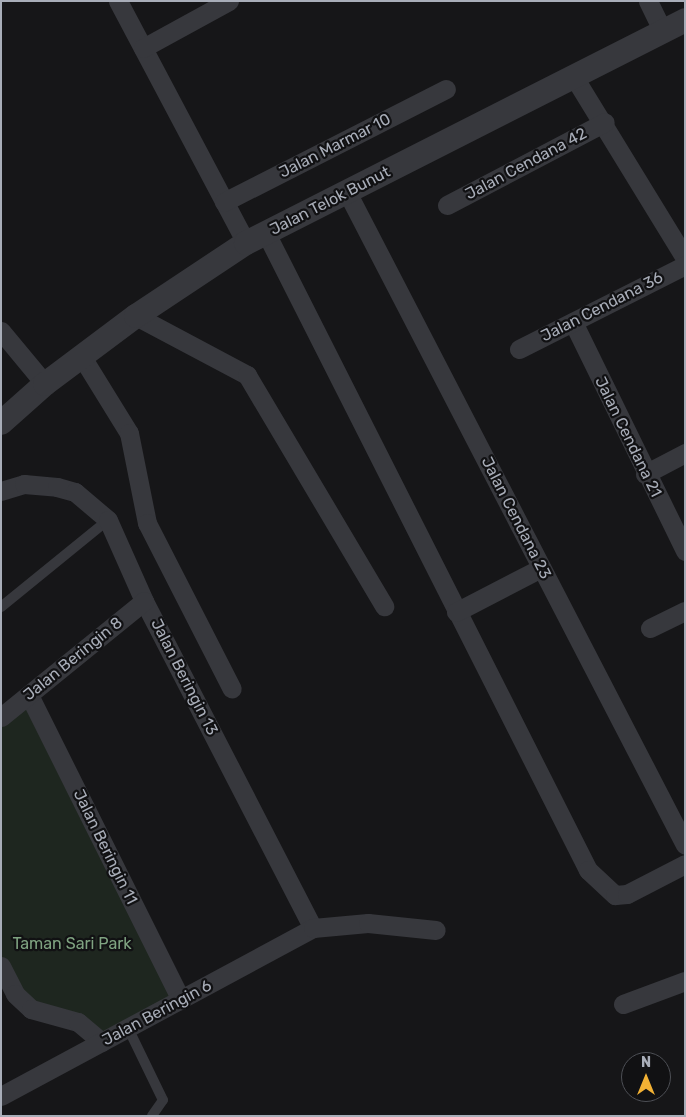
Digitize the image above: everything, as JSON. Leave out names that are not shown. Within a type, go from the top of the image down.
[{"type":"street","points":[[118,1],[224,202],[256,238],[597,881],[615,895],[627,894],[685,864]]},
{"type":"street","points":[[143,48],[229,1]]},
{"type":"street","points":[[648,1],[662,30]]},
{"type":"street","name":"Jalan Telok Bunut","points":[[1,423],[45,384],[136,316],[256,238],[574,77],[662,30],[685,20]]},
{"type":"street","points":[[574,77],[605,122],[685,258]]},
{"type":"street","name":"Jalan Marmar 10","points":[[224,202],[446,89]]},
{"type":"street","name":"Jalan Cendana 42","points":[[447,205],[605,122]]},
{"type":"street","name":"Jalan Cendana 23","points":[[347,192],[685,845]]},
{"type":"street","name":"Jalan Cendana 36","points":[[519,349],[685,265]]},
{"type":"street","points":[[136,316],[247,375],[384,606]]},
{"type":"street","name":"Jalan Cendana 21","points":[[574,322],[645,474],[685,551]]},
{"type":"street","points":[[1,331],[45,384]]},
{"type":"street","points":[[82,358],[129,433],[147,523],[232,689]]},
{"type":"street","points":[[645,474],[685,453]]},
{"type":"street","name":"Jalan Beringin 13","points":[[7,489],[57,487],[75,492],[108,520],[144,601],[312,928]]},
{"type":"street","points":[[456,612],[541,568]]},
{"type":"street","name":"Jalan Beringin 8","points":[[1,717],[144,601]]},
{"type":"street","points":[[650,628],[685,611]]},
{"type":"street","name":"Jalan Beringin 11","points":[[29,695],[181,1000]]},
{"type":"street","points":[[312,928],[368,923],[436,930]]},
{"type":"street","name":"Jalan Beringin 6","points":[[1,1096],[312,928]]},
{"type":"street","points":[[1,966],[15,994],[31,1009],[78,1022],[102,1042]]},
{"type":"street","points":[[623,1004],[685,981]]},
{"type":"lane","points":[[1,607],[108,520]]},
{"type":"lane","points":[[128,1028],[163,1100],[152,1116]]},
{"type":"green space","name":"Taman Sari Park","points":[[28,698],[179,996],[100,1039],[32,1008],[1,962],[1,720]]}]
